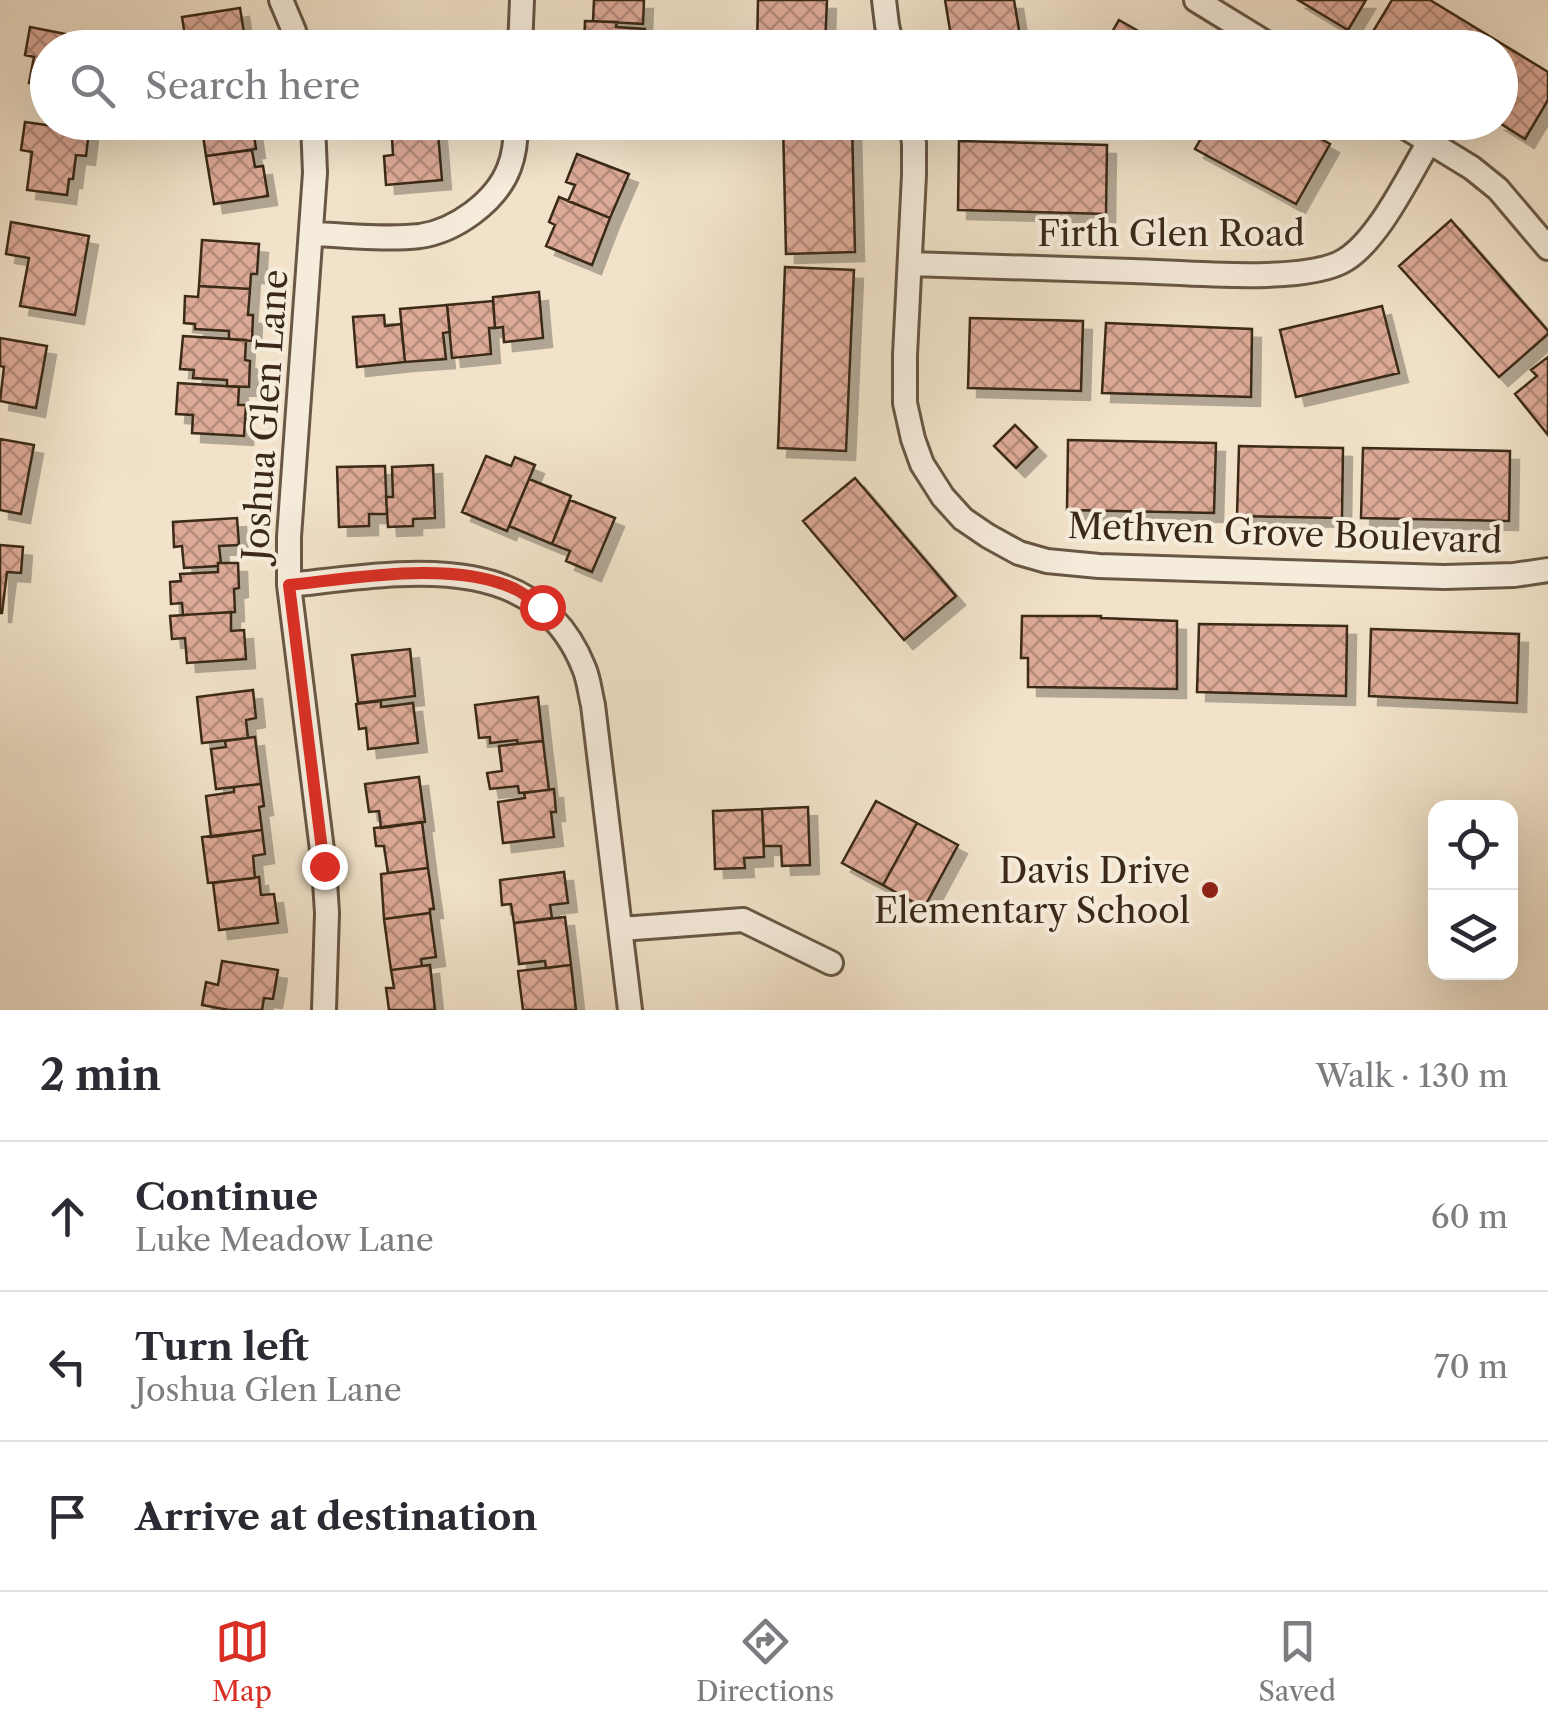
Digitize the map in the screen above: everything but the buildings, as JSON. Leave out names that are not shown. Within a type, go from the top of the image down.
[{"type":"street","points":[[281,0],[294,30]]},
{"type":"street","points":[[521,30],[522,0]]},
{"type":"street","points":[[884,0],[887,30]]},
{"type":"street","points":[[1196,0],[1245,30]]},
{"type":"street","name":"Joshua Glen Lane","points":[[314,140],[315,173],[289,537],[289,585],[324,866],[324,1010]]},
{"type":"street","points":[[311,234],[400,238],[425,235],[454,224],[480,208],[498,187],[508,170],[515,140]]},
{"type":"street","name":"Methven Grove Boulevard","points":[[914,140],[905,403],[922,464],[943,497],[963,518],[1019,552],[1047,561],[1098,566],[1444,577],[1548,570]]},
{"type":"street","points":[[1427,140],[1498,189],[1548,248]]},
{"type":"street","name":"Firth Glen Road","points":[[910,264],[1247,274],[1304,273],[1326,268],[1346,260],[1369,239],[1430,142]]},
{"type":"street","points":[[289,585],[451,574],[485,579],[517,590],[560,624],[586,672],[593,706],[630,1010]]},
{"type":"street","points":[[621,929],[744,920],[831,963]]},
{"type":"place","name":"Davis Drive Elementary School","points":[[1210,890]]},
{"type":"route","points":[[324,866],[289,585],[451,574],[485,579],[517,590],[542,607]]}]
